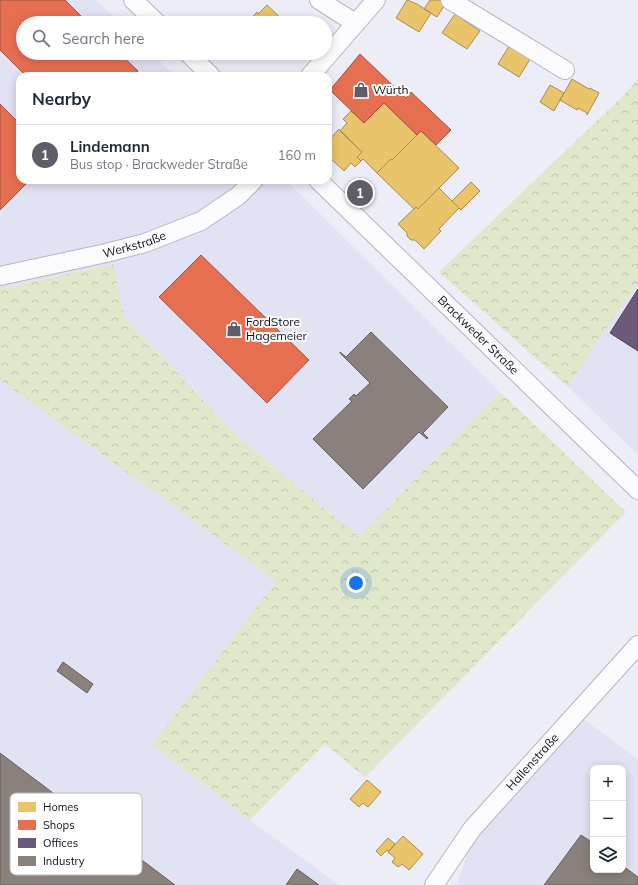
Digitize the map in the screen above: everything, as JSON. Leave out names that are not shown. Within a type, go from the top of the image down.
[{"type":"street","points":[[134,0],[150,16]]},
{"type":"street","points":[[319,0],[356,23]]},
{"type":"street","points":[[332,51],[376,0]]},
{"type":"street","points":[[450,0],[565,70]]},
{"type":"street","points":[[195,60],[207,72]]},
{"type":"street","points":[[313,72],[324,60]]},
{"type":"street","name":"Werkstraße","points":[[0,276],[145,243],[201,221],[238,196],[250,184]]},
{"type":"street","name":"Brackweder Straße","points":[[322,184],[638,490]]},
{"type":"street","name":"Hallenstraße","points":[[434,885],[472,829],[638,645]]},
{"type":"shaded area","points":[[0,0],[96,0],[113,16],[16,16],[16,60],[158,60],[171,72],[16,72],[16,184],[290,184],[500,392],[359,537],[237,436],[124,317],[112,264],[0,289]]},
{"type":"shaded area","points":[[638,284],[638,455],[568,387],[600,337]]},
{"type":"shaded area","points":[[0,380],[276,581],[152,745],[250,820],[339,885],[0,885]]},
{"type":"shaded area","points":[[582,718],[638,759],[638,885],[454,885],[457,882],[477,831]]},
{"type":"green space","points":[[638,79],[638,284],[600,337],[568,387],[439,272],[625,94]]},
{"type":"green space","points":[[113,264],[124,317],[237,436],[359,537],[500,392],[626,512],[365,777],[325,744],[250,820],[152,745],[276,581],[0,380],[0,289]]},
{"type":"building: Homes","points":[[407,0],[417,4],[431,13],[419,32],[396,18]]},
{"type":"building: Homes","points":[[430,0],[442,0],[446,3],[437,17],[424,9]]},
{"type":"building: Homes","points":[[267,5],[279,16],[253,16],[257,12],[258,14]]},
{"type":"building: Homes","points":[[455,14],[480,31],[467,49],[442,33]]},
{"type":"building: Homes","points":[[511,43],[532,56],[519,77],[498,64]]},
{"type":"building: Homes","points":[[572,79],[599,93],[587,115],[587,113],[578,108],[577,110],[560,100]]},
{"type":"building: Homes","points":[[550,85],[564,93],[554,111],[540,102]]},
{"type":"building: Homes","points":[[384,103],[417,135],[377,173],[363,159],[361,161],[357,157],[362,152],[340,131],[347,123],[343,119],[351,111],[364,123]]},
{"type":"building: Homes","points":[[339,129],[362,152],[357,157],[361,161],[355,167],[351,163],[344,171],[332,160],[332,137]]},
{"type":"building: Homes","points":[[421,131],[459,168],[418,209],[416,207],[414,209],[377,173]]},
{"type":"building: Homes","points":[[471,182],[480,191],[461,210],[452,201]]},
{"type":"building: Homes","points":[[439,188],[459,208],[439,229],[441,231],[424,249],[415,240],[411,240],[407,236],[407,233],[398,224],[416,207],[418,209]]},
{"type":"building: Homes","points":[[367,780],[381,792],[368,807],[363,803],[359,807],[350,799]]},
{"type":"building: Homes","points":[[403,836],[423,854],[409,870],[402,864],[398,867],[392,862],[395,858],[388,852]]},
{"type":"building: Homes","points":[[388,838],[395,844],[389,851],[387,850],[381,856],[376,851]]},
{"type":"building: Shops","points":[[0,0],[65,0],[81,16],[16,16],[16,60],[126,60],[138,71],[22,72],[0,50]]},
{"type":"building: Shops","points":[[360,54],[406,98],[411,92],[451,130],[436,145],[421,131],[417,135],[384,103],[364,123],[332,92],[332,88]]},
{"type":"building: Shops","points":[[0,104],[16,120],[16,184],[26,184],[0,210]]},
{"type":"building: Shops","name":"FordStore Hagemeier","points":[[201,255],[309,360],[267,403],[159,297]]},
{"type":"building: Offices","points":[[638,289],[638,351],[610,333]]},
{"type":"building: Industry","points":[[371,332],[448,407],[423,433],[428,438],[427,439],[419,432],[363,489],[313,439],[352,401],[349,399],[354,394],[356,396],[370,383],[340,352],[346,357]]},
{"type":"building: Industry","points":[[63,662],[93,684],[87,693],[57,671]]},
{"type":"building: Industry","points":[[0,753],[53,793],[10,793],[10,875],[142,875],[142,860],[175,885],[0,885]]},
{"type":"building: Industry","points":[[581,835],[590,841],[590,873],[626,873],[626,868],[638,877],[638,885],[544,885]]},
{"type":"building: Industry","points":[[297,869],[319,885],[286,885]]},
{"type":"place","name":"Würth","points":[[361,90]]},
{"type":"place","name":"Lindemann","points":[[360,193]]},
{"type":"place","name":"FordStore Hagemeier","points":[[234,329]]}]
